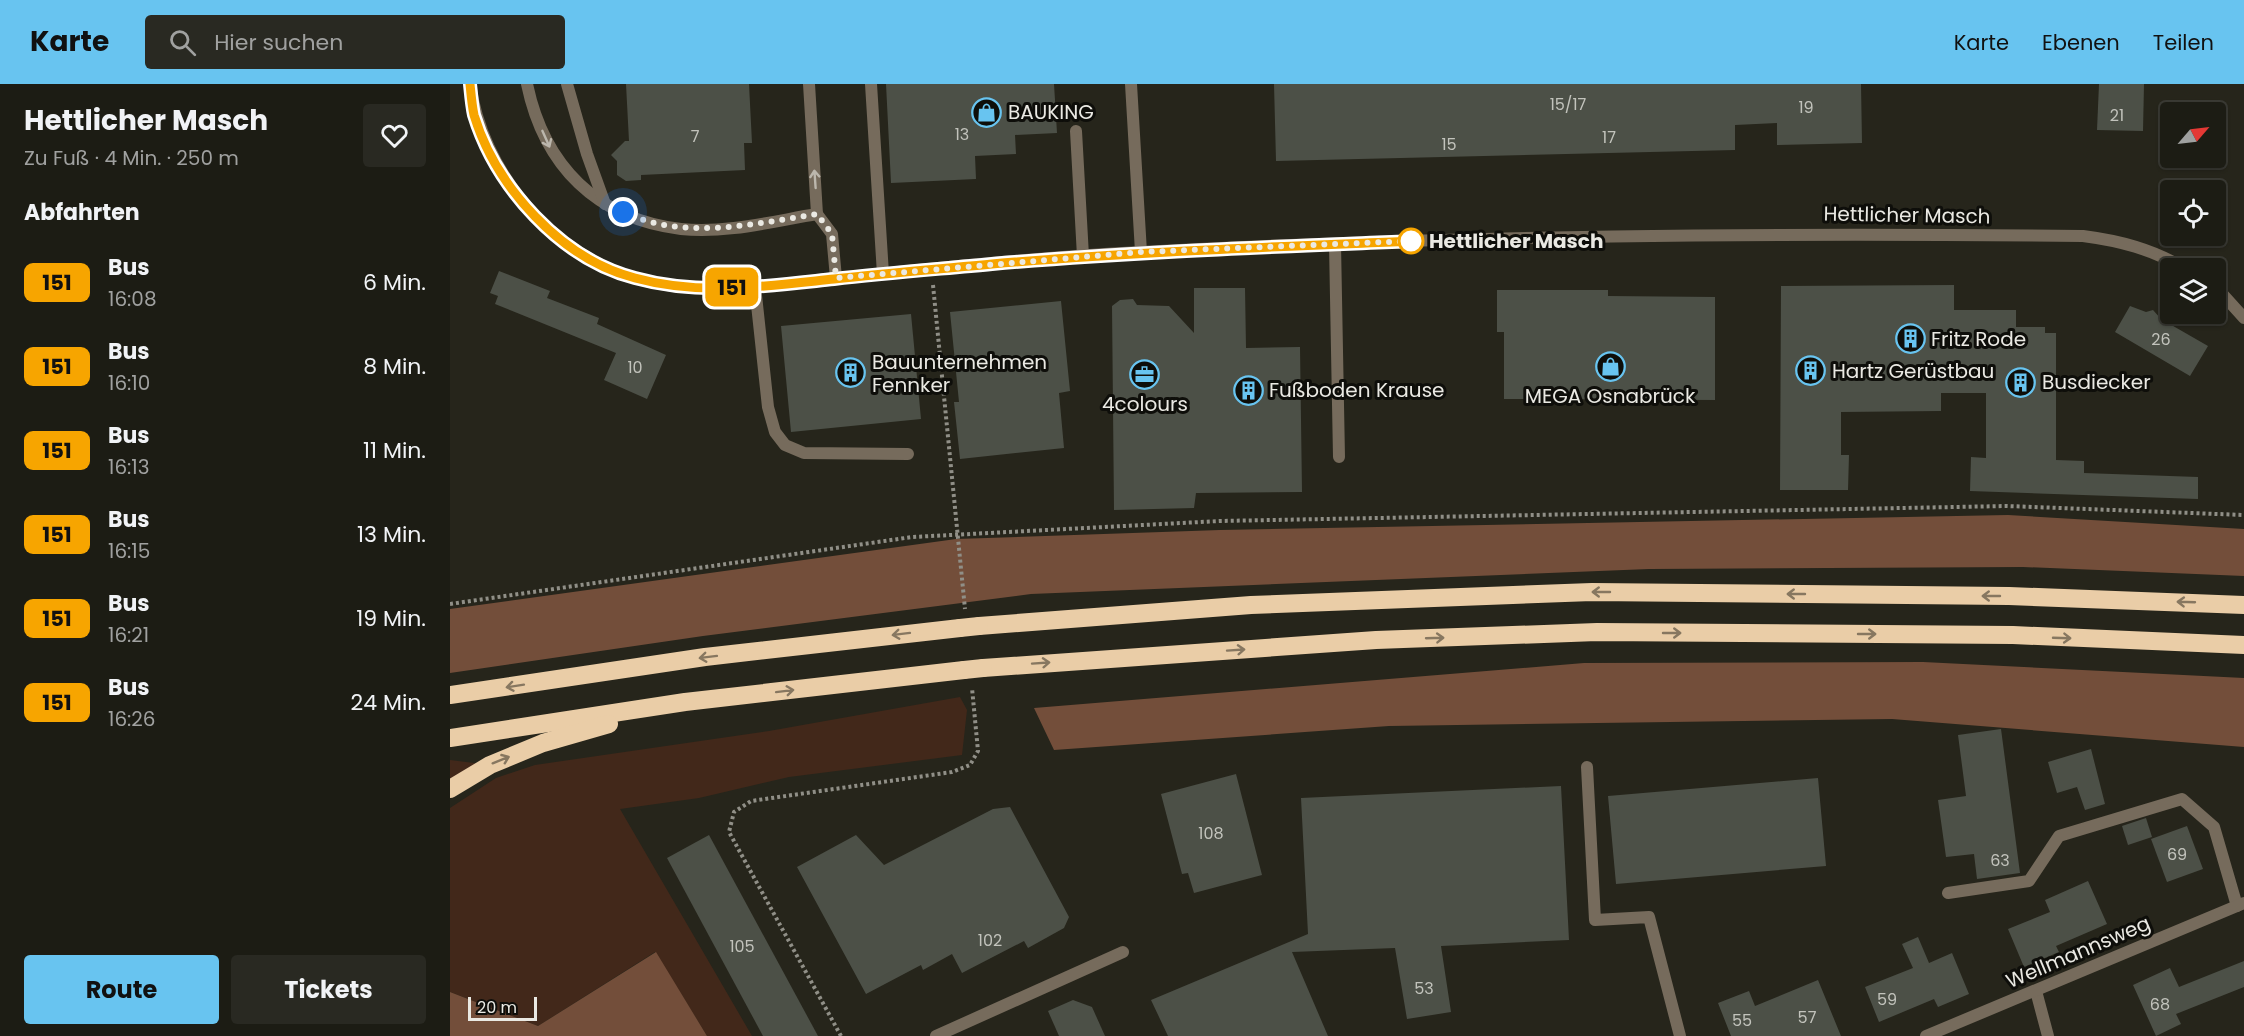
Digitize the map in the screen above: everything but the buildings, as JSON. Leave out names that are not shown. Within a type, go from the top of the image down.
[{"type":"highway","points":[[450,695],[705,657],[960,628],[1251,605],[1592,592],[2009,596],[2244,605]]},
{"type":"highway","points":[[450,738],[685,702],[964,670],[1376,640],[1597,632],[2013,636],[2244,645]]},
{"type":"highway","points":[[450,789],[490,765],[543,743],[685,702]]},
{"type":"street","name":"Hettlicher Masch","points":[[470,84],[474,114],[487,145],[505,177],[525,205],[553,233],[589,259],[633,278],[690,289],[755,286],[1141,252],[1335,244],[1756,233],[2083,236],[2122,241],[2166,258]]},
{"type":"street","points":[[527,84],[531,104],[551,150],[573,180],[605,204],[641,220],[682,229],[734,227],[817,214]]},
{"type":"street","points":[[567,84],[584,144],[605,204]]},
{"type":"street","points":[[809,84],[817,214],[832,234],[836,278]]},
{"type":"street","points":[[871,84],[883,274]]},
{"type":"street","points":[[1131,84],[1141,252]]},
{"type":"street","points":[[1076,131],[1083,256]]},
{"type":"street","points":[[1335,244],[1339,457]]},
{"type":"street","points":[[755,286],[768,407],[775,432],[785,446],[804,453],[908,454]]},
{"type":"street","points":[[2226,298],[2244,318]]},
{"type":"street","points":[[1587,767],[1595,920],[1649,916],[1680,1036]]},
{"type":"street","points":[[1948,893],[2029,881],[2060,836],[2182,799],[2214,827],[2241,905]]},
{"type":"street","name":"Wellmannsweg","points":[[1926,1036],[2241,905]]},
{"type":"street","points":[[936,1036],[1123,952]]},
{"type":"street","points":[[2036,991],[2048,1036]]},
{"type":"path","points":[[450,604],[901,539],[957,533],[1220,521],[2007,506],[2244,515]]},
{"type":"shaded area","points":[[2008,515],[2244,529],[2244,576],[2023,567],[1649,569],[1031,594],[703,636],[450,673],[450,609],[956,539],[1220,530]]},
{"type":"shaded area","points":[[1923,662],[2244,678],[2244,747],[1892,719],[1389,726],[1054,750],[1034,708],[1584,663]]},
{"type":"shaded area","points":[[960,697],[967,710],[962,755],[789,777],[699,798],[620,809],[752,1036],[707,1036],[655,952],[538,1026],[450,992],[450,808],[496,778],[535,765],[769,731]]},
{"type":"shaded area","points":[[450,760],[490,765],[450,789]]},
{"type":"shaded area","points":[[656,952],[707,1036],[450,1036],[450,992],[538,1026]]},
{"type":"bus line","name":"151","points":[[470,84],[474,114],[487,145],[505,177],[525,205],[553,233],[589,259],[633,278],[690,289],[755,286],[1141,252],[1413,241]]},
{"type":"place","name":"BAUKING","points":[[987,112]]},
{"type":"place","name":"Hettlicher Masch","points":[[1411,241]]},
{"type":"place","name":"Fritz Rode","points":[[1910,339]]},
{"type":"place","name":"MEGA Osnabrück","points":[[1610,366]]},
{"type":"place","name":"Hartz Gerüstbau","points":[[1811,371]]},
{"type":"place","name":"Bauunternehmen Fennker","points":[[851,373]]},
{"type":"place","name":"4colours","points":[[1145,374]]},
{"type":"place","name":"Busdiecker","points":[[2021,382]]},
{"type":"place","name":"Fußboden Krause","points":[[1248,390]]},
{"type":"route","points":[[623,212],[641,220],[682,229],[734,227],[817,214],[832,234],[836,278],[1141,252],[1413,241],[1411,241]]}]
